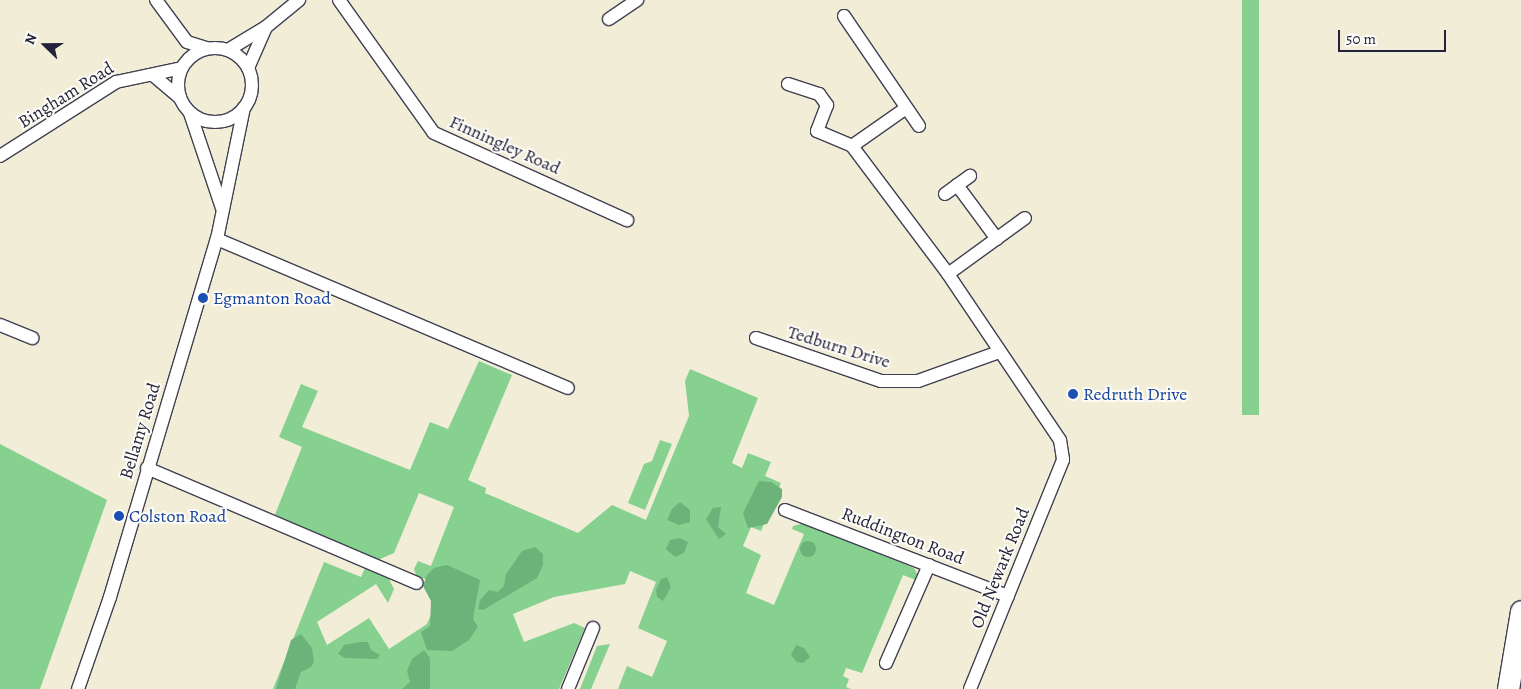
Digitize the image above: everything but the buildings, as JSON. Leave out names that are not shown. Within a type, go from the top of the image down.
[{"type":"highway","points":[[1508,689],[1521,611]]},
{"type":"street","points":[[156,0],[187,42],[207,48],[228,50],[248,68]]},
{"type":"street","points":[[228,50],[266,27],[299,0]]},
{"type":"street","name":"Finningley Road","points":[[339,0],[434,133],[627,220]]},
{"type":"street","points":[[609,19],[637,0]]},
{"type":"street","points":[[844,16],[919,126]]},
{"type":"street","points":[[190,113],[203,120],[218,122],[233,118],[244,108],[251,88],[248,68],[266,27]]},
{"type":"street","points":[[180,98],[178,80],[183,66],[187,42]]},
{"type":"street","points":[[183,66],[207,48]]},
{"type":"street","name":"Bingham Road","points":[[0,156],[116,82],[139,75],[154,76],[183,66]]},
{"type":"street","points":[[154,76],[180,98],[190,113],[223,210]]},
{"type":"street","points":[[788,84],[820,94],[827,105],[817,131],[852,146],[948,274],[998,352]]},
{"type":"street","name":"Bellamy Road","points":[[78,689],[217,238],[244,108]]},
{"type":"street","points":[[852,146],[906,108]]},
{"type":"street","points":[[945,194],[970,176]]},
{"type":"street","points":[[957,185],[997,239]]},
{"type":"street","points":[[948,274],[1025,218]]},
{"type":"street","points":[[217,238],[568,388]]},
{"type":"street","points":[[0,325],[33,338]]},
{"type":"street","name":"Tedburn Drive","points":[[756,338],[881,381],[918,381],[998,352]]},
{"type":"street","name":"Old Newark Road","points":[[970,689],[1063,460],[1060,440],[998,352]]},
{"type":"street","points":[[147,468],[417,582]]},
{"type":"street","name":"Ruddington Road","points":[[785,510],[1008,596]]},
{"type":"street","points":[[886,663],[928,565]]},
{"type":"street","points":[[568,689],[593,628]]},
{"type":"green space","points":[[1242,0],[1259,0],[1259,415],[1242,415]]},
{"type":"green space","points":[[479,361],[512,375],[468,480],[486,488],[485,493],[578,533],[612,505],[646,520],[689,416],[685,381],[690,369],[758,398],[732,463],[742,468],[748,453],[771,462],[765,476],[781,483],[761,531],[751,527],[743,546],[761,555],[746,593],[774,605],[804,534],[792,529],[793,526],[804,523],[914,568],[918,576],[916,580],[903,575],[862,673],[846,668],[843,676],[849,679],[846,687],[851,689],[618,689],[627,666],[652,677],[667,641],[638,628],[656,582],[630,571],[625,584],[554,597],[513,614],[524,642],[574,623],[585,628],[559,689],[273,689],[324,562],[361,577],[365,568],[388,577],[394,589],[388,603],[376,584],[317,622],[327,645],[369,618],[389,649],[427,624],[443,587],[416,575],[414,569],[418,561],[431,566],[454,507],[419,493],[394,553],[378,560],[274,517],[302,447],[279,437],[301,384],[318,391],[302,427],[410,470],[430,422],[448,429]]},
{"type":"green space","points":[[660,440],[672,444],[645,510],[628,503],[644,464],[652,461]]},
{"type":"green space","points":[[0,444],[107,500],[40,689],[0,689]]},
{"type":"green space","points":[[759,481],[771,482],[782,489],[782,497],[767,524],[748,528],[743,513]]},
{"type":"green space","points":[[680,502],[690,510],[690,522],[679,525],[667,520],[672,509]]},
{"type":"green space","points":[[721,507],[718,527],[726,534],[719,539],[706,519],[713,508]]},
{"type":"green space","points":[[679,538],[688,542],[684,553],[675,557],[666,549],[670,540]]},
{"type":"green space","points":[[805,541],[811,541],[816,546],[814,555],[805,557],[800,552],[800,546]]},
{"type":"green space","points":[[535,547],[543,554],[543,565],[537,578],[483,610],[478,609],[480,600],[489,590],[498,592],[504,586],[506,574],[522,551]]},
{"type":"green space","points":[[447,565],[480,580],[473,619],[478,627],[469,640],[452,651],[427,650],[421,632],[430,626],[431,601],[423,586],[427,575],[434,568]]},
{"type":"green space","points":[[667,577],[671,587],[663,601],[657,597],[656,590],[661,579]]},
{"type":"green space","points":[[301,634],[312,648],[314,662],[311,667],[301,672],[295,689],[276,689],[291,640]]},
{"type":"green space","points":[[368,642],[371,650],[380,655],[377,659],[345,658],[338,654],[344,645]]},
{"type":"green space","points":[[610,644],[591,689],[580,689],[597,646]]},
{"type":"green space","points":[[796,645],[804,648],[810,657],[803,663],[797,662],[791,655]]},
{"type":"green space","points":[[424,650],[430,658],[430,689],[402,689],[410,682],[407,671],[412,659]]},
{"type":"place","name":"Egmanton Road","points":[[203,298]]},
{"type":"place","name":"Redruth Drive","points":[[1073,394]]},
{"type":"place","name":"Colston Road","points":[[119,516]]}]
